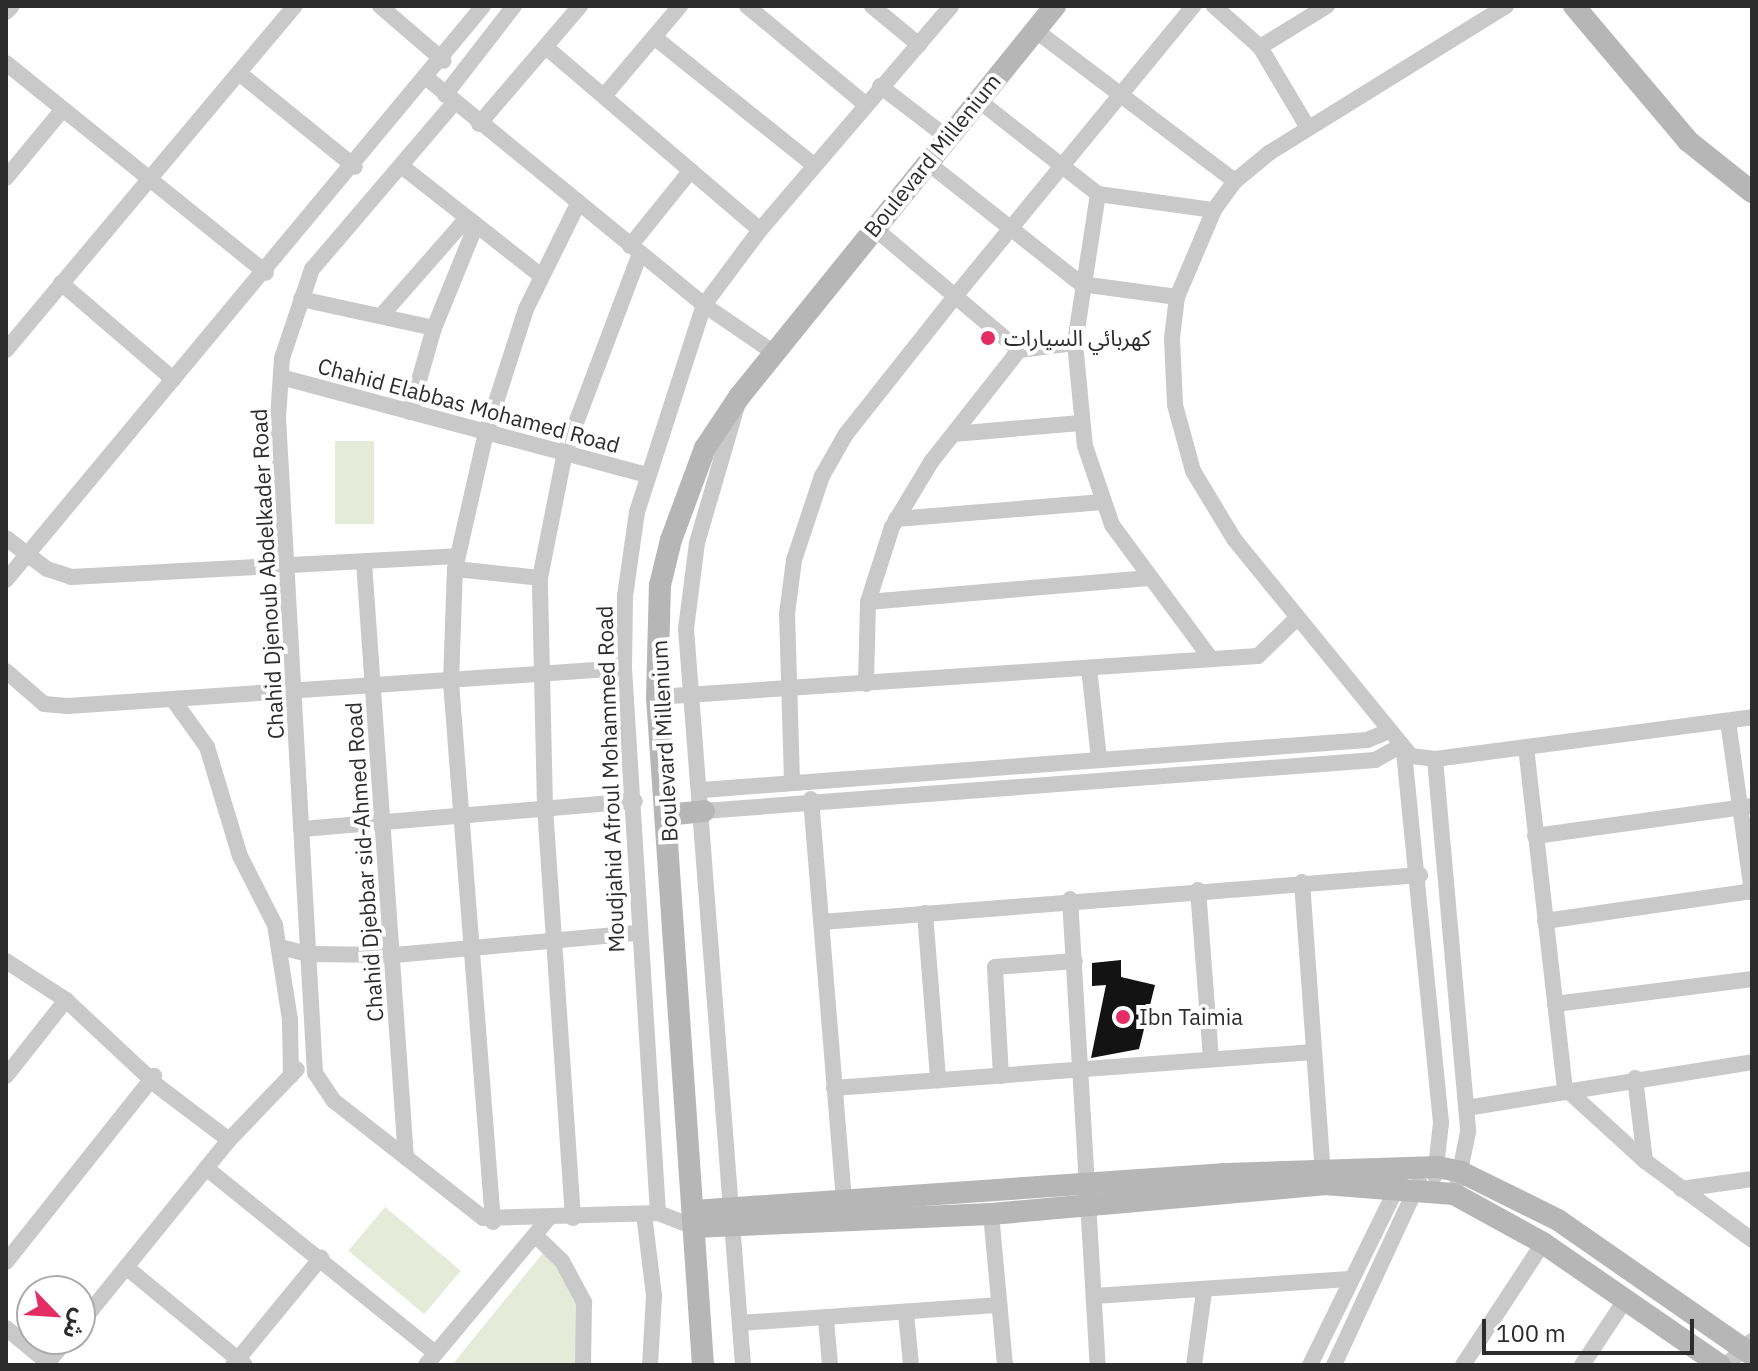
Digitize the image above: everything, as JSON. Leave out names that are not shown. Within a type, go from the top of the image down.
[{"type":"main road","name":"Boulevard Millenium","points":[[703,1365],[673,1216],[667,815],[657,697],[660,585],[671,540],[705,448],[739,397],[873,227],[1055,6]]},
{"type":"main road","points":[[1574,6],[1688,141],[1752,192]]},
{"type":"main road","points":[[667,815],[703,800]]},
{"type":"main road","points":[[673,1216],[728,1220],[1323,1176],[1423,1165],[1461,1172],[1558,1220],[1749,1349]]},
{"type":"main road","points":[[1323,1176],[1454,1194],[1543,1243],[1623,1303],[1720,1365]]},
{"type":"main road","points":[[845,1212],[991,1214],[1088,1194]]},
{"type":"street","points":[[6,12],[12,6]]},
{"type":"street","points":[[6,350],[295,6]]},
{"type":"street","points":[[380,6],[444,61]]},
{"type":"street","points":[[6,580],[444,61],[483,6]]},
{"type":"street","name":"Chahid Djenoub Abdelkader Road","points":[[310,1052],[281,377],[312,269],[339,233],[404,168],[514,6]]},
{"type":"street","points":[[479,124],[580,6]]},
{"type":"street","points":[[604,96],[680,6]]},
{"type":"street","points":[[747,6],[865,104]]},
{"type":"street","points":[[872,6],[919,45]]},
{"type":"street","name":"Moudjahid Afroul Mohammed Road","points":[[650,1365],[654,1296],[673,1216],[637,933],[635,801],[624,668],[629,550],[646,475],[704,305],[760,230],[951,6]]},
{"type":"street","points":[[792,781],[787,690],[794,560],[822,476],[846,434],[1193,6]]},
{"type":"street","points":[[1214,6],[1260,47],[1308,128]]},
{"type":"street","points":[[1260,47],[1327,6]]},
{"type":"street","points":[[1334,1365],[1416,1189],[1441,1123],[1420,875],[1401,749],[1296,619],[1210,504],[1193,471],[1171,373],[1177,297],[1214,210],[1235,181],[1308,128],[1501,7]]},
{"type":"street","points":[[1035,30],[1118,98],[1235,181]]},
{"type":"street","points":[[654,37],[814,165]]},
{"type":"street","points":[[547,48],[760,230]]},
{"type":"street","points":[[6,63],[266,273]]},
{"type":"street","points":[[239,73],[355,167]]},
{"type":"street","points":[[428,79],[479,124],[704,305],[773,352]]},
{"type":"street","points":[[880,86],[948,138]]},
{"type":"street","points":[[978,100],[1098,194],[1214,210]]},
{"type":"street","points":[[6,178],[63,109]]},
{"type":"street","points":[[928,163],[1081,284],[1177,297]]},
{"type":"street","points":[[404,168],[540,275]]},
{"type":"street","points":[[573,1218],[545,807],[540,578],[565,452],[635,250],[691,170]]},
{"type":"street","points":[[1098,194],[1081,284],[1075,343],[1081,423],[1102,502],[1146,578],[1211,659]]},
{"type":"street","points":[[493,1222],[451,682],[456,562],[486,433],[540,275],[578,204]]},
{"type":"street","points":[[381,316],[471,222]]},
{"type":"street","points":[[410,412],[434,328],[471,222]]},
{"type":"street","points":[[873,227],[1019,350]]},
{"type":"street","points":[[61,283],[173,379]]},
{"type":"street","points":[[301,299],[434,328]]},
{"type":"street","points":[[866,684],[868,602],[896,519],[954,434],[1019,350],[1075,343]]},
{"type":"street","name":"Chahid Elabbas Mohamed Road","points":[[281,377],[646,475]]},
{"type":"street","points":[[739,397],[689,591],[688,694],[703,800],[728,1220],[743,1365]]},
{"type":"street","points":[[954,434],[1081,423]]},
{"type":"street","points":[[896,519],[1102,502]]},
{"type":"street","points":[[6,538],[27,556],[71,577],[364,562],[456,562],[540,578]]},
{"type":"street","name":"Chahid Djebbar sid-Ahmed Road","points":[[364,562],[395,955],[406,1158]]},
{"type":"street","points":[[868,602],[1146,578]]},
{"type":"street","points":[[657,697],[1258,656],[1296,619]]},
{"type":"street","points":[[6,671],[44,704],[174,701],[624,668]]},
{"type":"street","points":[[1089,668],[1099,759]]},
{"type":"street","points":[[174,701],[207,747],[240,856],[267,904],[280,947],[291,1076]]},
{"type":"street","points":[[703,800],[811,799],[1375,760],[1401,749],[1435,759],[1752,717]]},
{"type":"street","points":[[1545,921],[1752,891],[1746,807],[1728,721]]},
{"type":"street","points":[[703,800],[792,781],[1367,740],[1387,732]]},
{"type":"street","points":[[1526,747],[1565,1088],[1645,1161],[1752,1240]]},
{"type":"street","points":[[1435,759],[1466,1108],[1461,1172],[1454,1194]]},
{"type":"street","points":[[1069,761],[1070,782]]},
{"type":"street","points":[[811,799],[845,1212]]},
{"type":"street","points":[[302,829],[635,801]]},
{"type":"street","points":[[1535,836],[1746,807]]},
{"type":"street","points":[[822,922],[1070,899],[1420,875]]},
{"type":"street","points":[[1302,882],[1323,1176]]},
{"type":"street","points":[[1198,890],[1211,1060]]},
{"type":"street","points":[[1070,899],[1075,961],[1077,1071],[1098,1365]]},
{"type":"street","points":[[925,913],[938,1080]]},
{"type":"street","points":[[280,947],[308,954],[395,955],[637,933]]},
{"type":"street","points":[[6,961],[66,1000],[229,1140]]},
{"type":"street","points":[[1001,1076],[995,967],[1075,961]]},
{"type":"street","points":[[1555,1004],[1752,979]]},
{"type":"street","points":[[6,1076],[66,1000]]},
{"type":"street","points":[[310,1052],[315,1073],[334,1101],[493,1222],[673,1216]]},
{"type":"street","points":[[96,1304],[229,1140],[310,1052]]},
{"type":"street","points":[[834,1088],[1314,1052]]},
{"type":"street","points":[[1466,1108],[1565,1088],[1752,1062]]},
{"type":"street","points":[[6,1262],[154,1076]]},
{"type":"street","points":[[1635,1078],[1645,1161]]},
{"type":"street","points":[[1310,1365],[1349,1279],[1416,1189],[1423,1165]]},
{"type":"street","points":[[206,1168],[321,1258],[430,1359],[548,1219]]},
{"type":"street","points":[[1681,1189],[1752,1179]]},
{"type":"street","points":[[991,1214],[1005,1365]]},
{"type":"street","points":[[535,1235],[562,1261],[584,1302],[583,1365]]},
{"type":"street","points":[[1463,1365],[1543,1243]]},
{"type":"street","points":[[126,1267],[239,1363],[321,1258]]},
{"type":"street","points":[[1094,1296],[1204,1292],[1349,1279]]},
{"type":"street","points":[[1194,1365],[1204,1292]]},
{"type":"street","points":[[1582,1365],[1623,1303]]},
{"type":"street","points":[[740,1323],[826,1320],[999,1305]]},
{"type":"street","points":[[906,1313],[911,1365]]},
{"type":"street","points":[[826,1320],[830,1365]]},
{"type":"street","points":[[6,1328],[47,1364]]},
{"type":"street","points":[[1726,1365],[1749,1349]]},
{"type":"green space","points":[[335,441],[374,441],[374,524],[335,524]]},
{"type":"green space","points":[[385,1207],[461,1271],[424,1314],[348,1251]]},
{"type":"green space","points":[[547,1248],[581,1304],[580,1365],[452,1365]]},
{"type":"building","name":"Ibn Taimia","points":[[1121,960],[1121,977],[1155,985],[1139,1049],[1091,1058],[1106,985],[1092,986],[1092,963]]},
{"type":"place","name":"كهربائي السيارات","points":[[988,338]]},
{"type":"place","name":"Ibn Taimia","points":[[1123,1017]]}]
